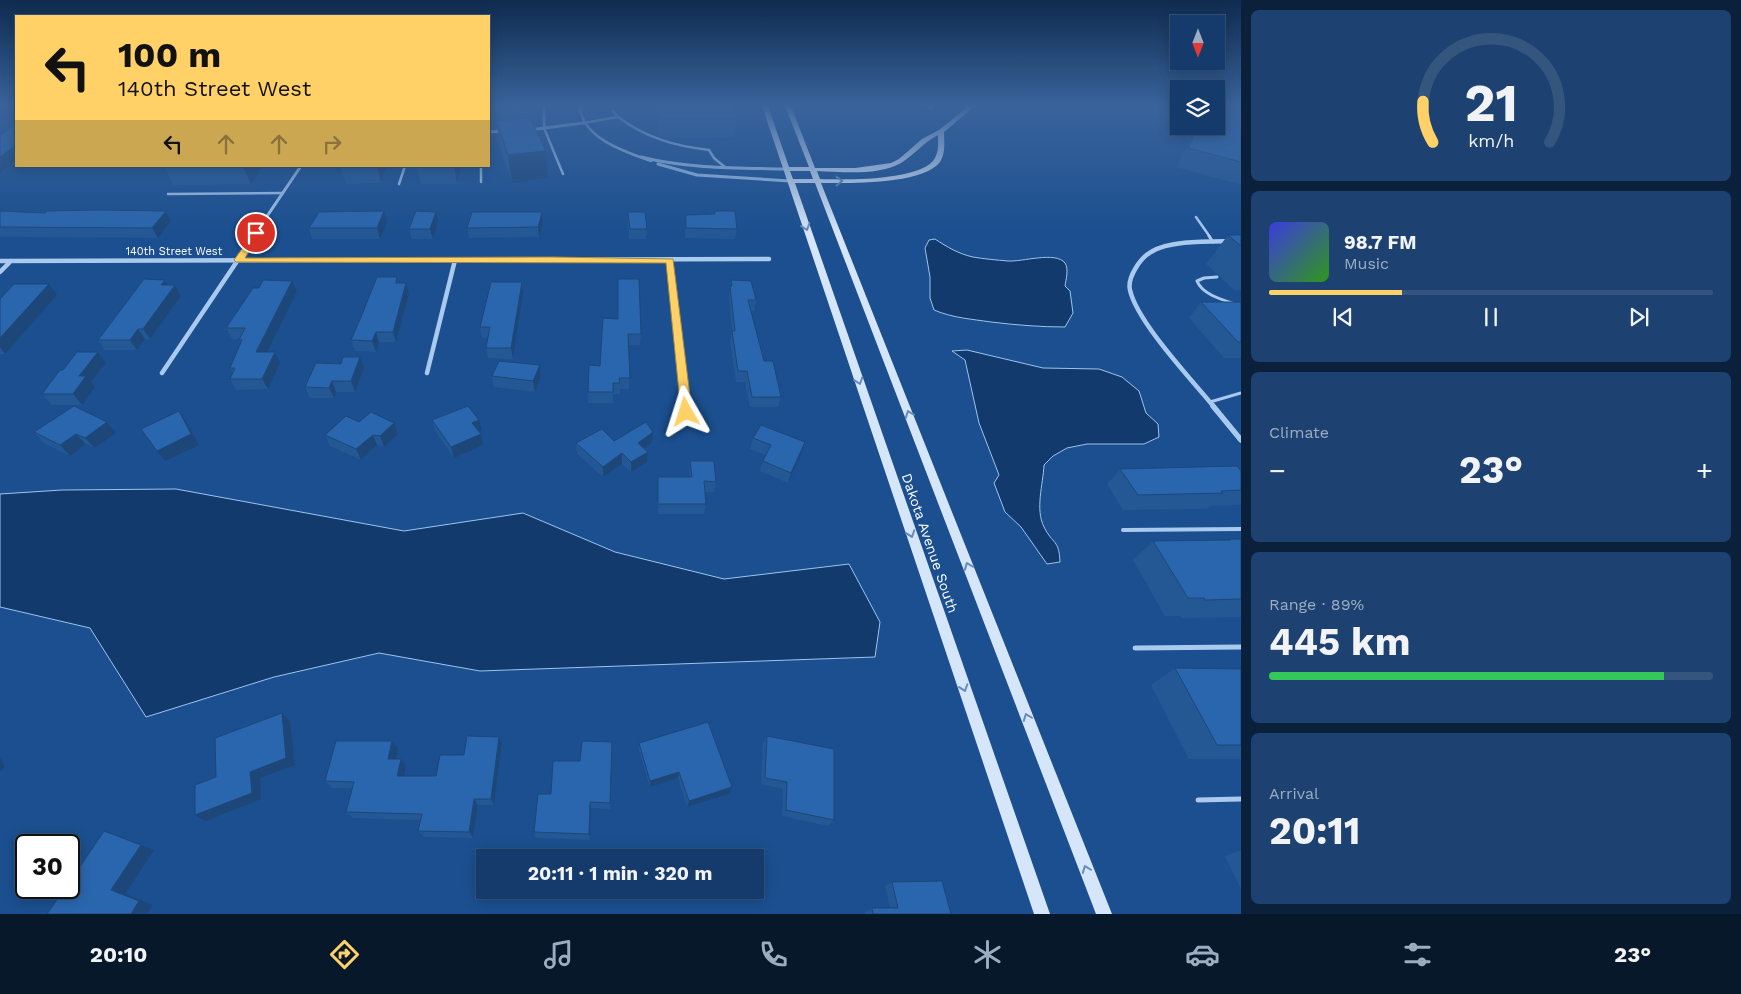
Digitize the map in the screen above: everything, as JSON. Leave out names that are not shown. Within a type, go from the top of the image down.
[{"type":"main road","name":"Dakota Avenue South","points":[[779,149],[1042,914]]},
{"type":"main road","name":"Dakota Avenue South","points":[[805,149],[1104,914]]},
{"type":"main road","points":[[788,175],[813,170],[855,170],[887,166],[901,160],[914,149]]},
{"type":"main road","points":[[788,175],[817,181],[888,179],[906,176],[929,168],[937,162],[942,149]]},
{"type":"street","points":[[641,158],[675,164],[788,175]]},
{"type":"street","points":[[651,162],[697,175],[788,175]]},
{"type":"street","points":[[162,373],[300,167]]},
{"type":"street","points":[[1241,241],[1172,245],[1150,252],[1133,271],[1129,289],[1142,318],[1241,440]]},
{"type":"street","name":"140th Street West","points":[[0,260],[670,261],[769,259]]},
{"type":"street","points":[[427,373],[455,260]]},
{"type":"street","points":[[0,272],[11,261]]},
{"type":"street","points":[[670,261],[686,412]]},
{"type":"lane","points":[[553,149],[563,174]]},
{"type":"lane","points":[[622,149],[651,162]]},
{"type":"lane","points":[[700,149],[709,150],[714,158],[726,168]]},
{"type":"lane","points":[[399,184],[405,167]]},
{"type":"lane","points":[[481,167],[481,182]]},
{"type":"lane","points":[[168,194],[283,193]]},
{"type":"lane","points":[[1196,217],[1213,242]]},
{"type":"lane","points":[[1217,276],[1198,281],[1199,286],[1218,298],[1241,306]]},
{"type":"lane","points":[[1210,402],[1241,393]]},
{"type":"lane","points":[[1123,530],[1241,529]]},
{"type":"lane","points":[[1135,648],[1241,647]]},
{"type":"lane","points":[[1198,800],[1241,799]]},
{"type":"water","points":[[935,239],[958,252],[977,258],[1014,261],[1047,257],[1061,260],[1067,268],[1065,286],[1070,291],[1073,313],[1065,327],[991,322],[955,317],[934,310],[930,298],[930,277],[925,248],[929,240]]},
{"type":"water","points":[[967,350],[1043,368],[1099,369],[1122,377],[1139,391],[1146,413],[1158,424],[1159,437],[1144,444],[1087,444],[1067,448],[1053,456],[1044,465],[1040,497],[1041,520],[1047,533],[1057,546],[1060,562],[1047,564],[1021,527],[1005,512],[994,483],[999,475],[979,423],[965,360],[952,351]]},
{"type":"water","points":[[176,489],[404,531],[523,513],[615,552],[724,579],[849,564],[880,622],[875,657],[480,671],[379,653],[274,677],[146,717],[90,628],[0,607],[0,494],[62,490]]},
{"type":"building","points":[[0,149],[11,149],[0,157]]},
{"type":"building","points":[[506,149],[545,149],[546,151],[508,155]]},
{"type":"building","points":[[1190,149],[1241,149],[1241,162]]},
{"type":"building","points":[[0,211],[45,213],[47,211],[166,211],[152,228],[0,227]]},
{"type":"building","points":[[384,211],[377,228],[309,228],[319,212]]},
{"type":"building","points":[[416,211],[436,212],[430,229],[409,229]]},
{"type":"building","points":[[715,211],[735,211],[737,229],[686,228],[686,215],[715,214]]},
{"type":"building","points":[[472,212],[542,212],[538,227],[467,228]]},
{"type":"building","points":[[628,212],[645,212],[647,229],[630,229]]},
{"type":"building","points":[[1228,235],[1241,235],[1241,246]]},
{"type":"building","points":[[377,277],[397,277],[396,283],[406,283],[393,332],[376,332],[372,341],[351,340],[361,317]]},
{"type":"building","points":[[144,279],[165,280],[161,285],[175,285],[143,329],[138,329],[130,340],[98,340]]},
{"type":"building","points":[[618,279],[639,279],[641,334],[628,334],[630,378],[619,378],[620,383],[613,383],[613,392],[588,392],[589,365],[600,366],[603,318],[618,319]]},
{"type":"building","points":[[263,280],[292,281],[256,352],[275,352],[262,379],[230,379],[235,368],[230,368],[245,328],[226,328],[253,288],[259,288]]},
{"type":"building","points":[[731,280],[751,281],[756,300],[748,300],[764,361],[773,361],[781,397],[752,397],[747,371],[738,371],[732,331],[735,331]]},
{"type":"building","points":[[491,282],[522,282],[511,348],[486,348],[490,327],[480,327]]},
{"type":"building","points":[[14,284],[49,284],[0,338],[0,299]]},
{"type":"building","points":[[1201,302],[1241,302],[1241,342],[1238,342]]},
{"type":"building","points":[[77,352],[98,352],[79,376],[86,376],[73,394],[42,394],[60,370],[63,370]]},
{"type":"building","points":[[343,357],[360,357],[351,381],[332,381],[329,388],[305,387],[316,363],[341,364]]},
{"type":"building","points":[[499,361],[540,365],[533,381],[492,376]]},
{"type":"building","points":[[74,406],[107,422],[85,438],[76,434],[60,445],[34,432]]},
{"type":"building","points":[[468,406],[479,420],[472,423],[481,434],[451,447],[432,420]]},
{"type":"building","points":[[179,411],[191,434],[157,451],[141,429]]},
{"type":"building","points":[[371,412],[394,423],[380,436],[373,435],[356,449],[325,435],[346,416],[359,422]]},
{"type":"building","points":[[646,422],[653,432],[638,443],[648,452],[631,462],[622,453],[603,467],[576,443],[602,429],[614,441]]},
{"type":"building","points":[[761,425],[805,442],[791,473],[763,461],[771,445],[753,438]]},
{"type":"building","points":[[690,461],[714,461],[716,482],[704,481],[706,504],[658,504],[658,477],[692,477]]},
{"type":"building","points":[[1237,466],[1241,471],[1241,490],[1221,491],[1223,493],[1138,495],[1120,469]]},
{"type":"building","points":[[1241,539],[1241,599],[1205,600],[1204,598],[1188,598],[1153,541],[1231,540]]},
{"type":"building","points":[[1175,668],[1241,669],[1241,745],[1217,745]]},
{"type":"building","points":[[282,713],[286,758],[250,772],[252,793],[195,815],[195,785],[216,777],[215,738]]},
{"type":"building","points":[[708,722],[732,787],[689,801],[679,772],[650,781],[639,743]]},
{"type":"building","points":[[467,736],[499,737],[491,799],[474,799],[469,832],[418,831],[422,814],[346,812],[354,782],[325,781],[336,741],[392,741],[388,759],[401,759],[397,776],[436,776],[440,755],[464,755]]},
{"type":"building","points":[[767,736],[834,749],[834,820],[786,810],[787,782],[765,778]]},
{"type":"building","points":[[582,741],[612,742],[610,803],[590,802],[589,834],[534,832],[538,794],[551,794],[553,761],[580,761]]},
{"type":"building","points":[[104,831],[141,845],[111,890],[139,901],[131,914],[47,914],[57,899],[80,899],[80,867]]},
{"type":"building","points":[[942,881],[951,914],[873,914],[872,908],[898,908],[892,882]]},
{"type":"route","points":[[256,233],[239,260],[619,259],[670,261],[686,412]]}]
